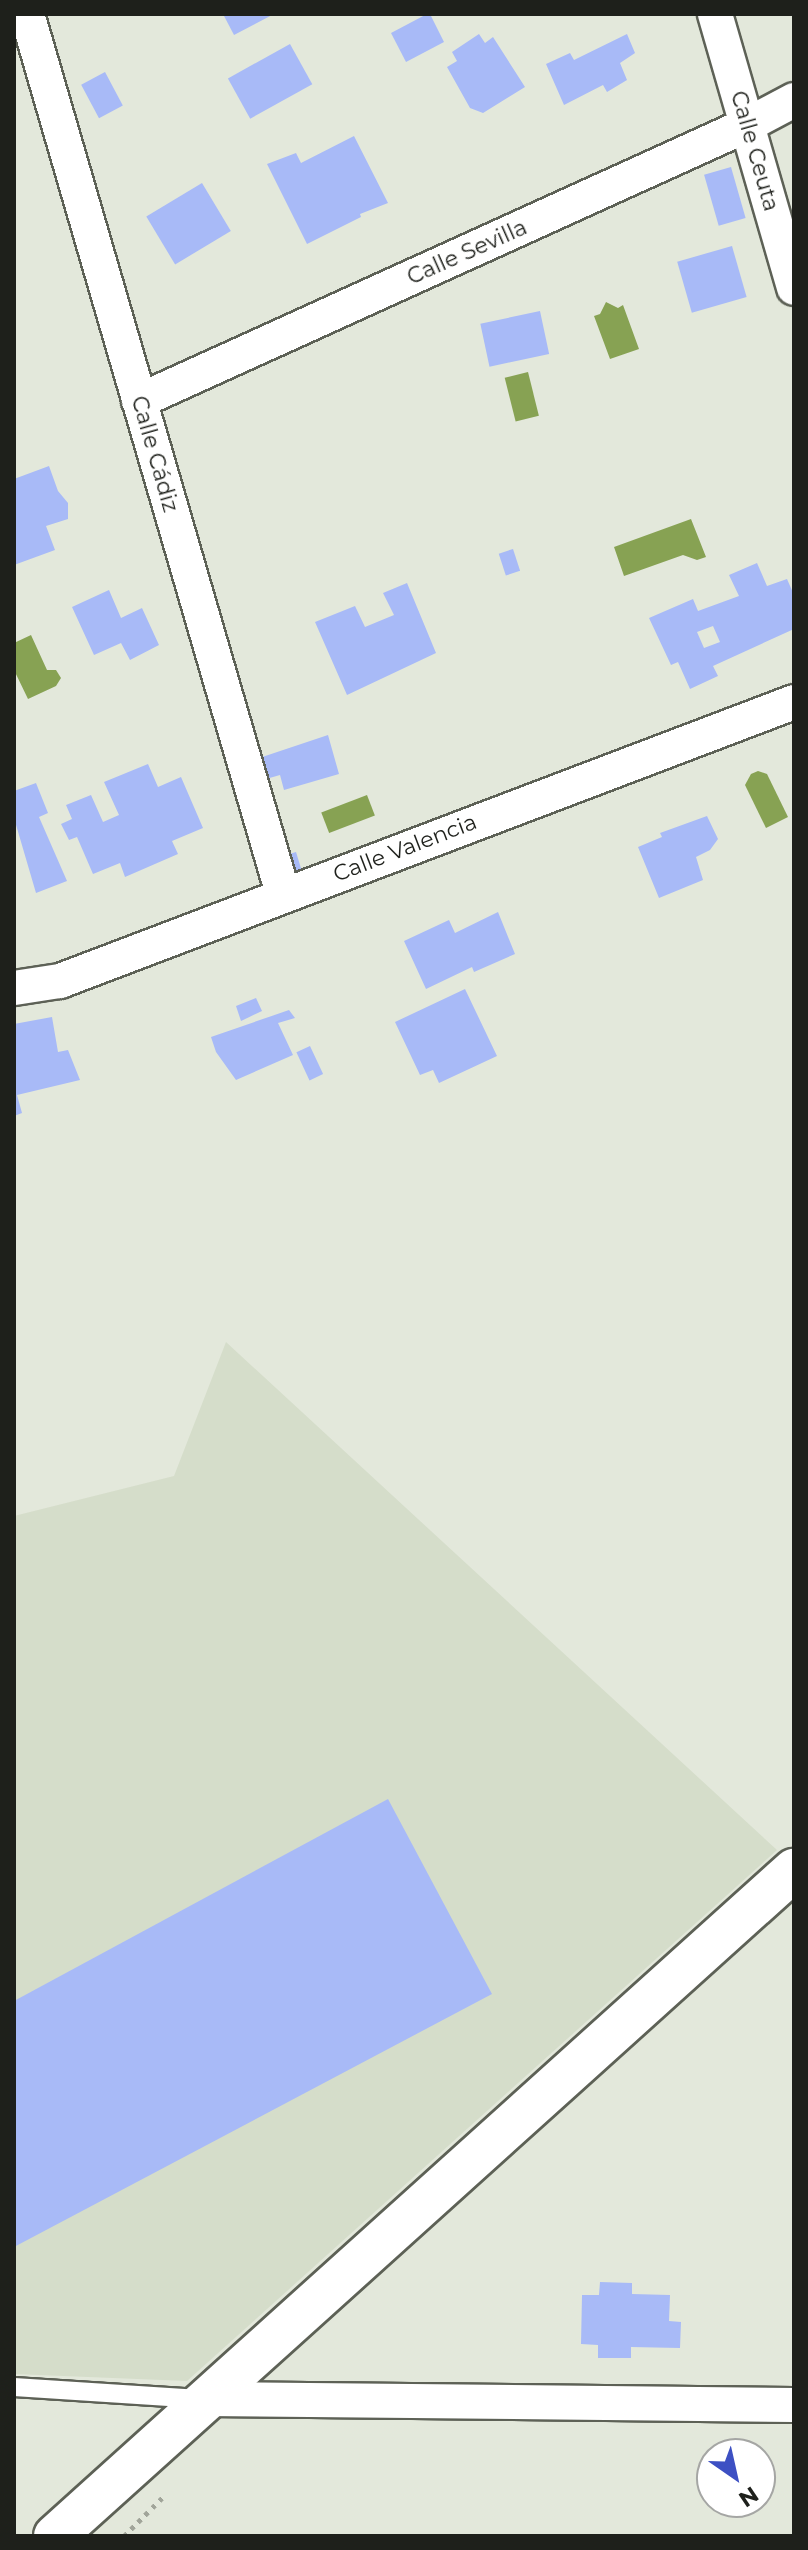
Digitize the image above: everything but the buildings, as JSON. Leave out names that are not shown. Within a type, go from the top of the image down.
[{"type":"street","name":"Calle Cádiz","points":[[27,14],[283,894]]},
{"type":"street","name":"Calle Ceuta","points":[[715,14],[794,288]]},
{"type":"street","name":"Calle Sevilla","points":[[139,401],[747,125],[794,100]]},
{"type":"street","name":"Calle Valencia","points":[[14,988],[60,981],[794,702]]},
{"type":"street","points":[[55,2536],[794,1870]]},
{"type":"street","points":[[206,2399],[794,2405]]},
{"type":"lane","points":[[14,2387],[206,2399]]},
{"type":"shaded area","points":[[606,302],[618,308],[623,305],[639,349],[610,359],[594,316],[600,314]]},
{"type":"shaded area","points":[[528,372],[539,416],[516,421],[505,378]]},
{"type":"shaded area","points":[[691,519],[706,557],[697,560],[683,555],[624,576],[614,547]]},
{"type":"shaded area","points":[[31,635],[47,670],[56,670],[61,678],[56,686],[28,699],[14,670],[14,643]]},
{"type":"shaded area","points":[[758,771],[767,774],[788,817],[766,828],[745,785],[751,774]]},
{"type":"shaded area","points":[[367,795],[375,816],[329,833],[321,813]]},
{"type":"shaded area","points":[[226,1342],[777,1850],[187,2381],[14,2374],[14,1516],[174,1476]]}]
